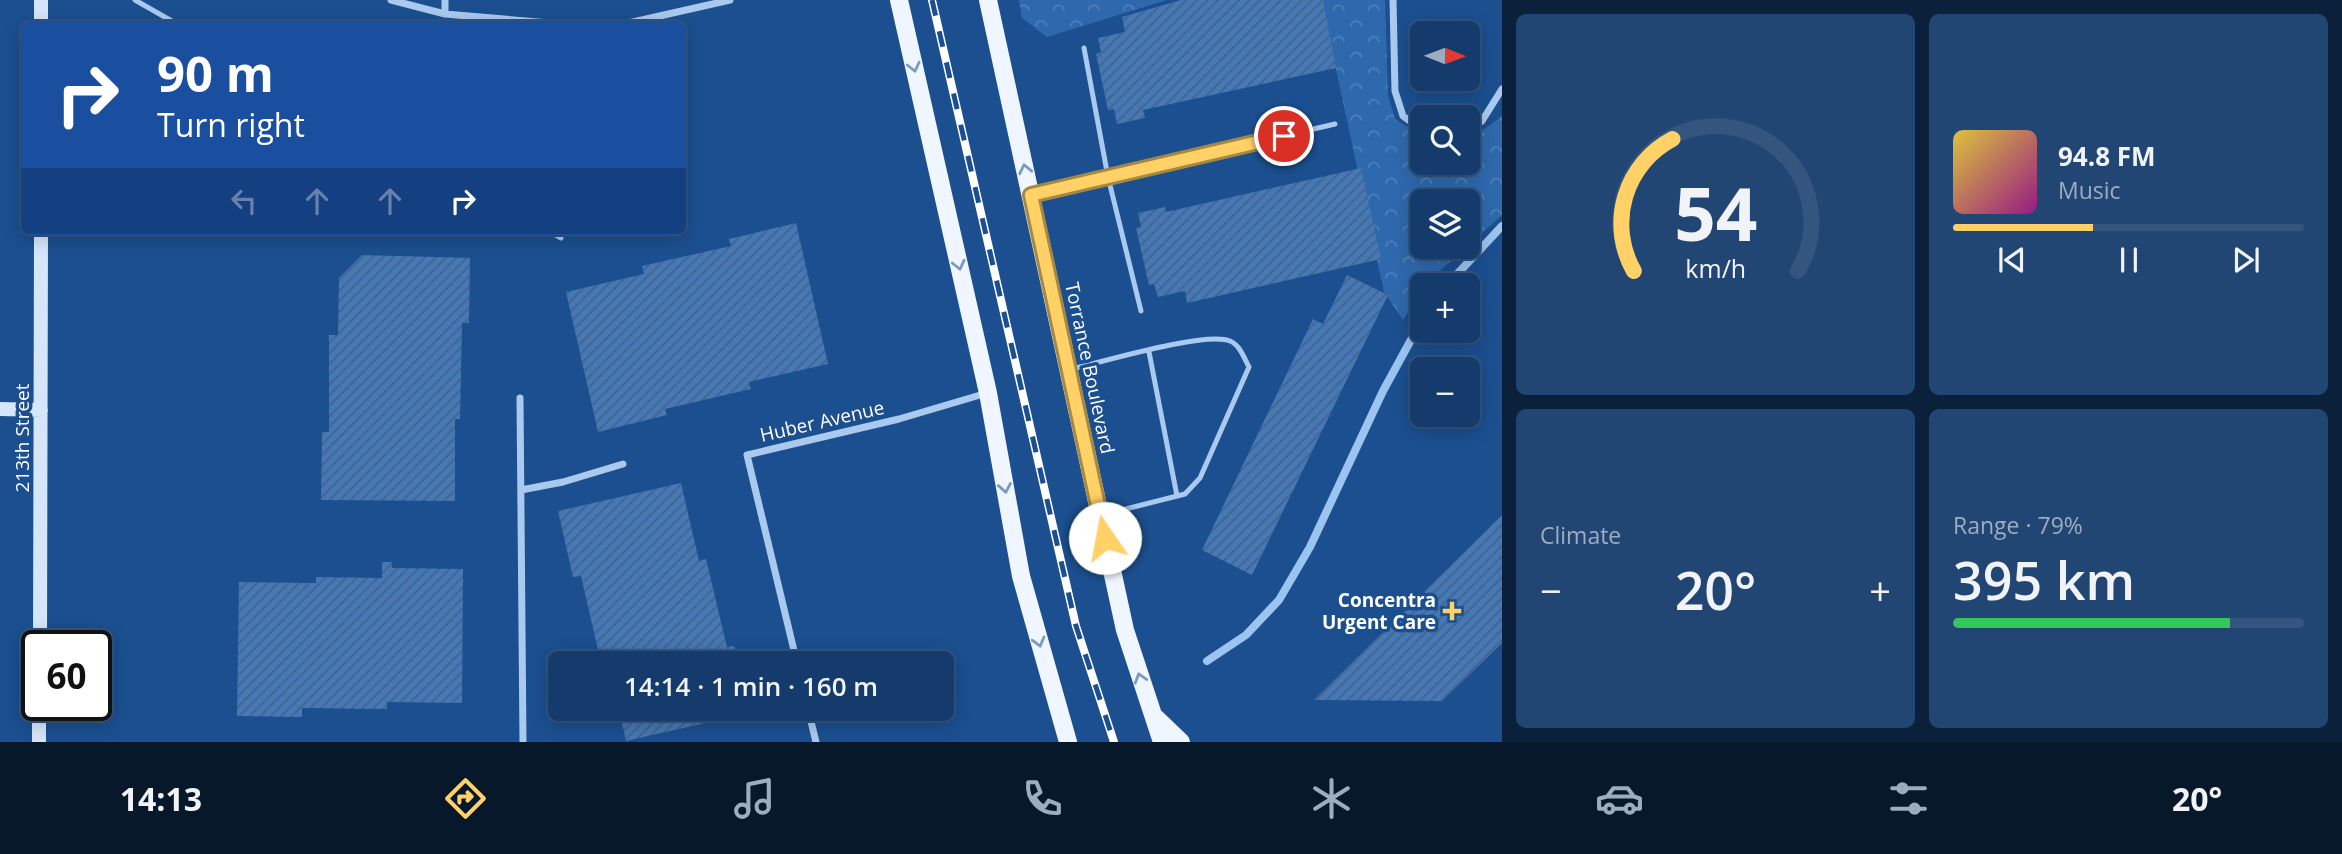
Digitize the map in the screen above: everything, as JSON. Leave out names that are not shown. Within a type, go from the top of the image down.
[{"type":"main road","points":[[899,0],[988,393],[1021,576],[1068,742]]},
{"type":"main road","name":"Torrance Boulevard","points":[[988,0],[1125,630],[1162,742]]},
{"type":"main road","points":[[1054,742],[1056,706]]},
{"type":"main road","points":[[1151,713],[1181,742]]},
{"type":"street","points":[[40,0],[41,21]]},
{"type":"street","points":[[391,0],[445,14],[527,21]]},
{"type":"street","points":[[445,0],[445,14]]},
{"type":"street","points":[[638,21],[730,0]]},
{"type":"street","points":[[1394,0],[1395,91],[1403,116],[1410,121]]},
{"type":"street","points":[[1480,122],[1502,89]]},
{"type":"street","name":"213th Street","points":[[40,630],[41,235]]},
{"type":"street","name":"Huber Avenue","points":[[794,651],[747,455],[899,419],[988,393]]},
{"type":"street","points":[[520,398],[523,742]]},
{"type":"street","points":[[0,409],[41,410]]},
{"type":"street","points":[[521,490],[564,482],[623,464]]},
{"type":"street","points":[[39,721],[39,742]]},
{"type":"street","points":[[811,721],[816,742]]},
{"type":"lane","points":[[135,0],[172,21]]},
{"type":"lane","points":[[1084,48],[1108,177],[1141,311]]},
{"type":"lane","points":[[1031,195],[1335,124]]},
{"type":"lane","points":[[555,235],[561,239]]},
{"type":"lane","points":[[1069,370],[1205,339],[1230,340],[1238,346],[1249,367],[1200,478],[1185,494],[1100,515]]},
{"type":"lane","points":[[1149,352],[1177,496]]},
{"type":"green space","points":[[1019,0],[1167,0],[1047,37],[1022,18]]},
{"type":"green space","points":[[1321,0],[1385,0],[1388,95],[1395,119],[1410,128],[1410,175],[1480,175],[1480,132],[1502,116],[1502,215],[1480,235],[1480,189],[1410,189],[1410,259],[1453,259],[1437,273],[1410,273],[1410,310],[1403,320],[1384,292]]},
{"type":"building","points":[[1181,0],[1323,0],[1336,68],[1143,110],[1145,118],[1117,124],[1114,109],[1108,110],[1096,54],[1101,52],[1098,38],[1125,32],[1122,17]]},
{"type":"building","points":[[1361,168],[1381,259],[1187,303],[1185,291],[1158,297],[1154,284],[1149,285],[1136,228],[1141,227],[1138,213],[1165,207],[1166,212]]},
{"type":"building","points":[[796,223],[828,364],[749,382],[751,389],[665,409],[667,415],[598,432],[566,292],[644,274],[642,266],[731,246],[729,239]]},
{"type":"building","points":[[173,235],[173,237],[105,236]]},
{"type":"building","points":[[362,255],[470,258],[469,323],[462,323],[460,419],[455,419],[455,501],[321,500],[322,432],[329,432],[329,335],[338,335],[339,278]]},
{"type":"building","points":[[1347,275],[1388,295],[1252,575],[1202,550],[1313,319],[1323,324]]},
{"type":"building","points":[[681,483],[699,561],[706,559],[727,647],[734,646],[735,651],[598,651],[581,576],[573,577],[558,511]]},
{"type":"building","points":[[1502,515],[1502,643],[1442,701],[1314,700]]},
{"type":"building","points":[[382,562],[392,562],[392,568],[463,569],[462,703],[387,702],[387,709],[302,708],[302,717],[237,716],[239,582],[316,583],[316,577],[382,578]]},
{"type":"building","points":[[622,721],[714,721],[626,741]]},
{"type":"waterway","points":[[1458,273],[1502,226]]},
{"type":"waterway","points":[[1207,661],[1246,635],[1279,600],[1310,547],[1383,391],[1410,342]]},
{"type":"railway","points":[[932,0],[1076,626],[1114,742]]},
{"type":"place","name":"Concentra Urgent Care","points":[[1452,611]]},
{"type":"route","points":[[1105,538],[1031,195],[1284,136]]}]
